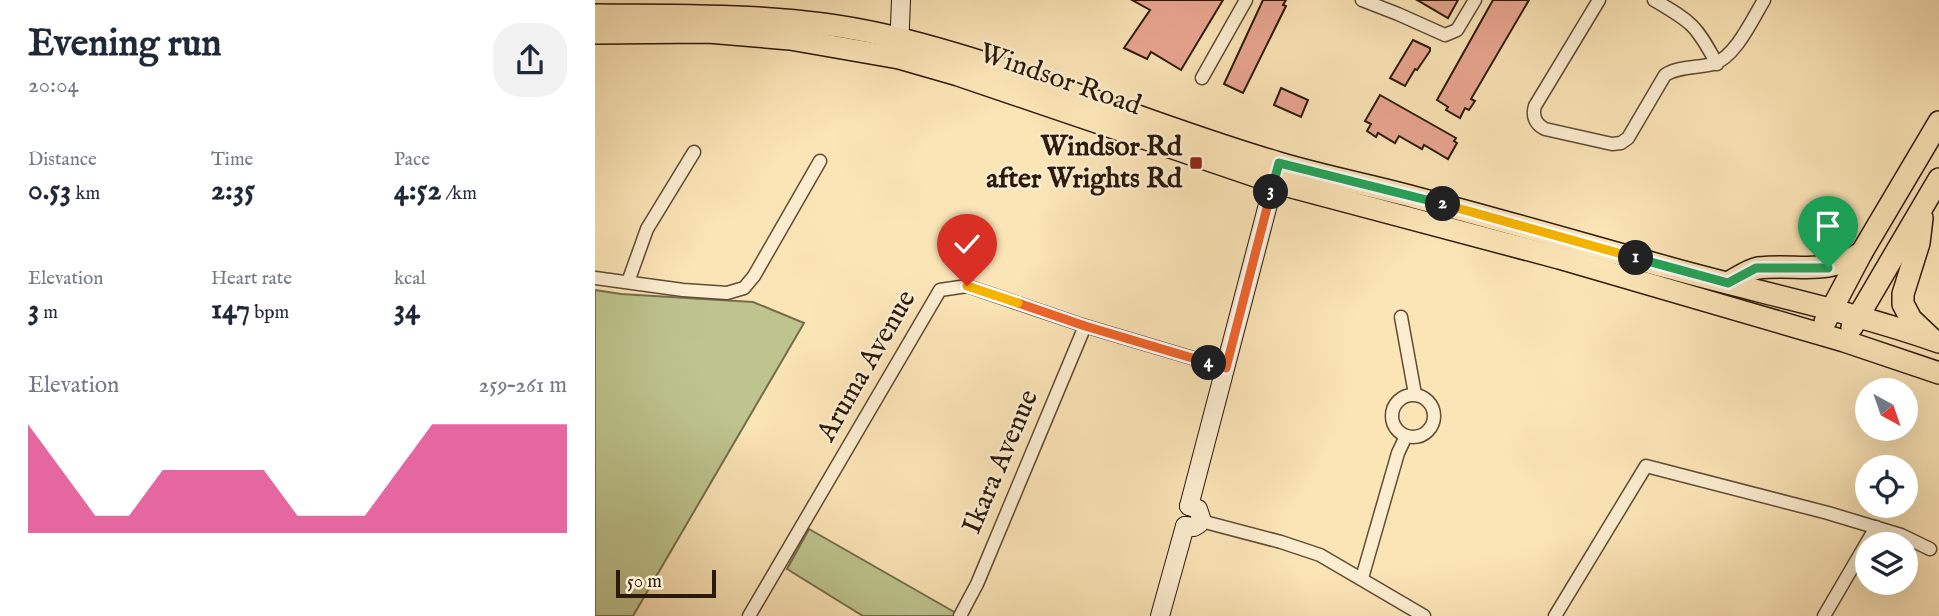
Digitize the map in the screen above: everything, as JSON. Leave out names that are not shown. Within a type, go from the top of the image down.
[{"type":"main road","name":"Windsor Road","points":[[595,15],[708,16],[792,21],[878,34],[899,49]]},
{"type":"main road","name":"Windsor Road","points":[[595,33],[722,33],[957,54],[1165,127],[1276,173],[1844,341],[1939,373]]},
{"type":"main road","points":[[1819,334],[1862,252],[1939,122]]},
{"type":"main road","name":"Windsor Road","points":[[1276,173],[1545,231],[1858,317],[1937,342]]},
{"type":"main road","points":[[1844,341],[1939,179]]},
{"type":"main road","points":[[1924,205],[1919,243],[1903,294],[1903,304],[1910,319],[1937,342]]},
{"type":"main road","points":[[1728,283],[1756,268],[1828,268],[1843,264],[1862,252]]},
{"type":"street","points":[[899,49],[901,0]]},
{"type":"street","points":[[1202,78],[1246,0]]},
{"type":"street","points":[[1361,0],[1445,35],[1457,30],[1475,0]]},
{"type":"street","points":[[1599,0],[1535,106],[1535,121],[1545,130],[1612,144],[1621,143],[1630,134],[1665,75],[1677,70],[1717,64],[1734,48],[1764,0]]},
{"type":"street","points":[[1654,0],[1692,24],[1717,64]]},
{"type":"street","points":[[628,282],[647,229],[694,152]]},
{"type":"street","points":[[595,278],[727,293],[744,288],[754,276],[820,160]]},
{"type":"street","points":[[1276,173],[1189,506],[1184,508],[1179,516],[1193,524],[1310,552],[1362,578],[1424,616]]},
{"type":"street","name":"Aruma Avenue","points":[[749,616],[940,290],[967,286],[1085,326],[1226,368]]},
{"type":"street","points":[[1401,317],[1415,394]]},
{"type":"street","name":"Ikara Avenue","points":[[960,616],[977,584],[1085,326]]},
{"type":"street","points":[[1415,394],[1431,404],[1434,410],[1433,423],[1430,429],[1419,436],[1406,436],[1400,433],[1392,421],[1393,408],[1402,397],[1415,394]]},
{"type":"street","points":[[1362,578],[1398,453],[1406,436]]},
{"type":"street","points":[[1555,616],[1646,466],[1901,534],[1930,549]]},
{"type":"street","points":[[1160,616],[1193,524]]},
{"type":"street","points":[[1823,616],[1876,527]]},
{"type":"green space","points":[[595,290],[753,302],[804,323],[633,616],[595,616]]},
{"type":"green space","points":[[809,529],[956,613],[954,616],[863,616],[787,569]]},
{"type":"building","points":[[1132,0],[1223,0],[1181,70],[1151,52],[1147,59],[1124,48],[1150,10]]},
{"type":"building","points":[[1263,0],[1286,0],[1283,5],[1286,6],[1243,93],[1224,84]]},
{"type":"building","points":[[1417,0],[1458,0],[1448,18]]},
{"type":"building","points":[[1493,0],[1529,0],[1471,99],[1475,101],[1469,110],[1465,108],[1460,118],[1446,110],[1448,107],[1437,100]]},
{"type":"building","points":[[1413,40],[1430,48],[1430,51],[1405,86],[1390,78]]},
{"type":"building","points":[[1281,88],[1308,100],[1301,117],[1274,105]]},
{"type":"building","points":[[1380,95],[1456,138],[1454,141],[1457,143],[1448,159],[1424,145],[1422,149],[1399,136],[1395,143],[1378,133],[1376,137],[1367,131],[1371,124],[1365,121]]},
{"type":"place","name":"Windsor Rd after Wrights Rd","points":[[1196,163]]},
{"type":"route","points":[[967,286],[1085,326],[1226,368],[1279,163],[1545,231],[1728,283],[1756,268],[1828,268]]}]
